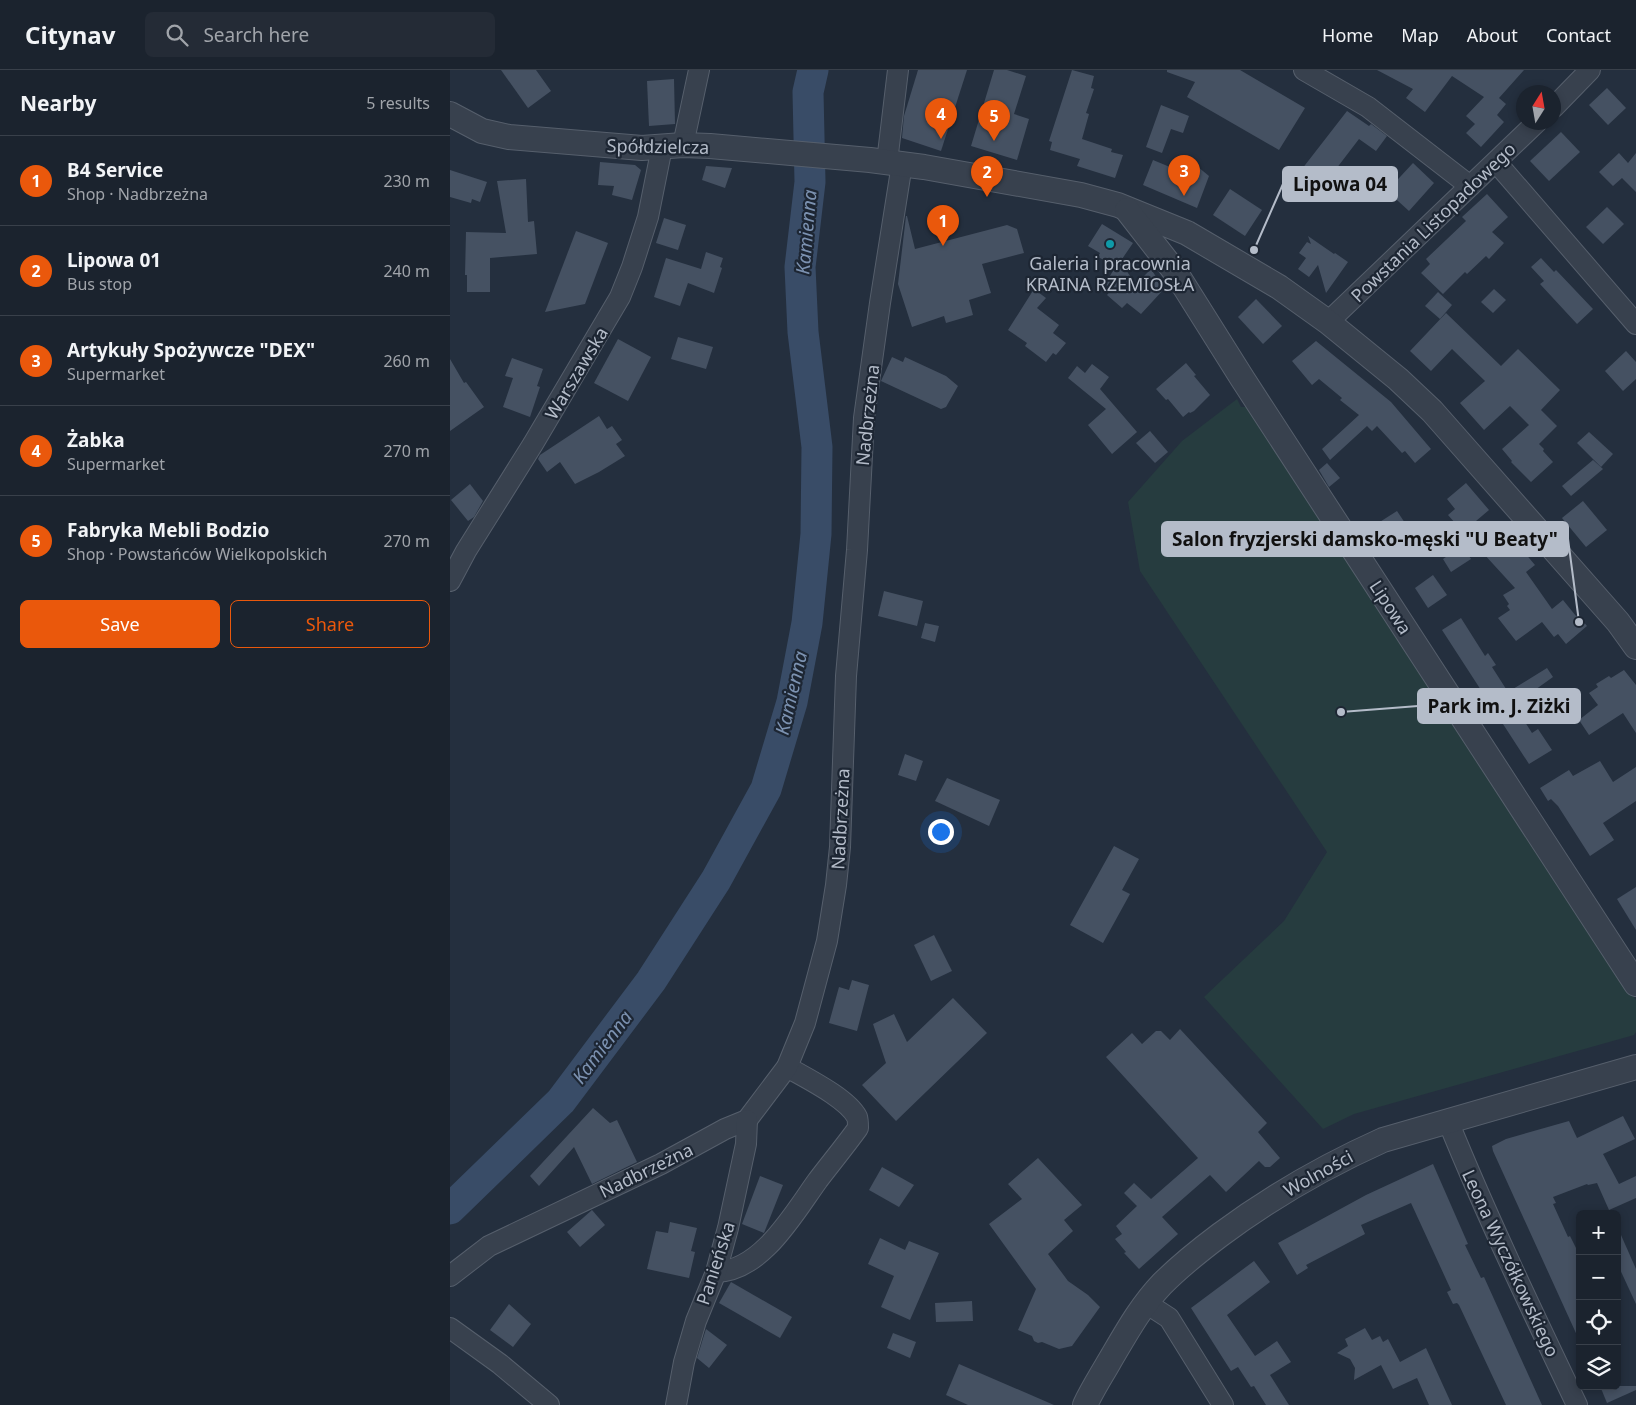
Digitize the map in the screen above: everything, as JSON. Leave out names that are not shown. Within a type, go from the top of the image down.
[{"type":"street","name":"Warszawska","points":[[450,581],[466,551],[533,444],[620,297],[699,70]]},
{"type":"street","name":"Nadbrzeżna","points":[[450,1276],[490,1246],[661,1164],[725,1129],[747,1120],[787,1067],[805,1023],[827,940],[840,847],[846,676],[857,550],[864,418],[880,303],[886,162],[898,70]]},
{"type":"street","points":[[1304,70],[1368,107],[1470,186]]},
{"type":"street","points":[[1561,100],[1590,70]]},
{"type":"street","name":"Spółdzielcza","points":[[450,114],[482,131],[509,137],[632,147],[710,146],[886,162],[1080,195],[1126,208],[1187,233],[1279,287],[1328,322],[1398,378],[1432,411],[1618,622],[1636,648]]},
{"type":"street","name":"Powstania Listopadowego","points":[[1328,322],[1529,130]]},
{"type":"street","points":[[1496,162],[1636,324]]},
{"type":"street","name":"Lipowa","points":[[1126,208],[1176,273],[1242,378],[1636,984]]},
{"type":"street","points":[[716,1272],[728,1272],[743,1264],[767,1247],[779,1235],[858,1128],[858,1118],[849,1106],[826,1089],[787,1067]]},
{"type":"street","name":"Wolności","points":[[1085,1405],[1131,1324],[1146,1303],[1178,1268],[1249,1213],[1305,1178],[1344,1157],[1383,1140],[1636,1067]]},
{"type":"street","name":"Panieńska","points":[[676,1405],[684,1362],[696,1321],[716,1272],[728,1228],[746,1144],[747,1120]]},
{"type":"street","name":"Leona Wyczółkowskiego","points":[[1448,1121],[1520,1284],[1577,1405]]},
{"type":"street","points":[[1146,1303],[1169,1318],[1224,1405]]},
{"type":"street","points":[[450,1328],[500,1364],[549,1405]]},
{"type":"green space","points":[[1237,399],[1241,407],[1249,405],[1636,1000],[1636,1032],[1634,1035],[1354,1114],[1323,1129],[1204,997],[1284,921],[1327,852],[1140,571],[1128,502],[1182,441]]},
{"type":"building","points":[[501,70],[536,70],[551,91],[528,108]]},
{"type":"building","points":[[918,70],[967,70],[941,151],[902,138],[904,116]]},
{"type":"building","points":[[994,70],[1007,70],[1026,76],[1014,114],[1029,119],[1017,160],[971,146]]},
{"type":"building","points":[[1072,70],[1094,76],[1091,88],[1094,89],[1086,113],[1089,114],[1082,139],[1112,149],[1111,152],[1123,155],[1115,178],[1077,166],[1080,159],[1050,150],[1052,142],[1049,141]]},
{"type":"building","points":[[1167,70],[1240,70],[1305,108],[1279,150],[1187,97],[1195,82],[1167,72]]},
{"type":"building","points":[[1377,70],[1524,70],[1499,98],[1506,104],[1497,115],[1504,122],[1481,147],[1466,133],[1475,124],[1466,116],[1484,97],[1452,76],[1425,112],[1406,98],[1413,89]]},
{"type":"building","points":[[674,79],[675,124],[649,126],[647,81]]},
{"type":"building","points":[[1607,88],[1626,108],[1608,125],[1589,105]]},
{"type":"building","points":[[1161,105],[1189,116],[1183,133],[1171,129],[1162,153],[1146,147]]},
{"type":"building","points":[[1347,111],[1369,126],[1371,124],[1387,136],[1376,151],[1359,139],[1323,186],[1302,169]]},
{"type":"building","points":[[1561,132],[1580,152],[1549,181],[1530,161]]},
{"type":"building","points":[[1619,153],[1628,163],[1636,153],[1636,192],[1622,178],[1613,186],[1599,172]]},
{"type":"building","points":[[1153,160],[1187,174],[1192,162],[1209,176],[1197,208],[1143,185]]},
{"type":"building","points":[[600,162],[635,165],[641,170],[632,200],[612,195],[614,186],[598,185]]},
{"type":"building","points":[[1413,163],[1434,183],[1409,211],[1387,191]]},
{"type":"building","points":[[706,166],[732,168],[725,188],[702,180]]},
{"type":"building","points":[[450,170],[487,182],[480,202],[472,199],[471,203],[450,197]]},
{"type":"building","points":[[526,179],[528,222],[534,221],[537,254],[490,258],[490,292],[467,292],[467,275],[465,275],[466,232],[506,233],[497,181]]},
{"type":"building","points":[[1230,189],[1262,210],[1245,236],[1213,215]]},
{"type":"building","points":[[1487,194],[1508,217],[1492,232],[1504,243],[1489,259],[1486,256],[1467,274],[1465,272],[1443,294],[1421,273],[1430,264],[1426,259],[1466,221],[1462,217]]},
{"type":"building","points":[[1607,207],[1624,224],[1603,244],[1586,227]]},
{"type":"building","points":[[906,216],[915,249],[1007,225],[1017,229],[1024,253],[982,264],[991,293],[969,300],[973,315],[946,323],[944,316],[912,327],[898,284]]},
{"type":"building","points":[[664,218],[686,225],[678,250],[656,243]]},
{"type":"building","points":[[1102,224],[1133,243],[1120,262],[1136,284],[1151,269],[1164,289],[1141,314],[1127,303],[1122,308],[1107,295],[1112,289],[1105,284],[1116,266],[1098,257],[1100,253],[1088,246]]},
{"type":"building","points":[[576,231],[608,243],[585,304],[545,312]]},
{"type":"building","points":[[1308,236],[1348,262],[1326,293],[1318,265],[1309,277],[1298,269],[1306,258],[1299,253],[1307,242],[1311,244]]},
{"type":"building","points":[[706,252],[723,258],[720,267],[722,268],[714,293],[688,283],[680,306],[654,297],[666,258],[701,269]]},
{"type":"building","points":[[1541,258],[1554,272],[1556,270],[1593,309],[1577,324],[1540,284],[1544,281],[1531,267]]},
{"type":"building","points":[[1034,289],[1046,298],[1037,308],[1059,325],[1053,333],[1066,343],[1056,355],[1053,353],[1046,362],[1025,346],[1027,343],[1008,330]]},
{"type":"building","points":[[1494,289],[1506,300],[1493,313],[1481,302]]},
{"type":"building","points":[[1438,292],[1452,305],[1440,319],[1425,306]]},
{"type":"building","points":[[1256,299],[1282,326],[1263,344],[1238,317]]},
{"type":"building","points":[[1446,313],[1501,366],[1518,349],[1560,390],[1541,410],[1557,426],[1539,444],[1553,462],[1531,482],[1511,462],[1502,449],[1529,425],[1510,406],[1484,430],[1460,403],[1485,381],[1452,349],[1431,371],[1410,351]]},
{"type":"building","points":[[678,337],[713,347],[706,369],[671,359]]},
{"type":"building","points":[[618,339],[651,357],[628,401],[594,383]]},
{"type":"building","points":[[1316,341],[1391,402],[1431,449],[1415,463],[1405,451],[1402,453],[1377,426],[1372,431],[1367,426],[1330,460],[1322,449],[1359,415],[1340,400],[1342,398],[1319,379],[1312,385],[1292,361]]},
{"type":"building","points":[[1626,351],[1636,362],[1636,379],[1623,391],[1605,371]]},
{"type":"building","points":[[892,357],[903,362],[905,357],[946,376],[958,386],[946,407],[941,409],[881,381]]},
{"type":"building","points":[[512,358],[543,369],[537,386],[540,387],[530,417],[503,407],[513,378],[505,376]]},
{"type":"building","points":[[450,359],[464,383],[466,382],[484,407],[450,431]]},
{"type":"building","points":[[1186,363],[1210,395],[1194,411],[1189,412],[1183,417],[1168,399],[1166,400],[1156,389]]},
{"type":"building","points":[[1092,364],[1109,377],[1100,389],[1137,432],[1112,454],[1088,425],[1106,409],[1068,378],[1077,366],[1085,373]]},
{"type":"building","points":[[599,416],[607,429],[612,426],[622,440],[616,444],[625,456],[575,484],[560,462],[547,472],[538,459],[540,455]]},
{"type":"building","points":[[1150,431],[1168,452],[1155,463],[1136,443]]},
{"type":"building","points":[[1589,432],[1613,454],[1601,467],[1577,443]]},
{"type":"building","points":[[1593,460],[1603,469],[1571,496],[1562,486]]},
{"type":"building","points":[[1327,463],[1340,478],[1329,487],[1319,470]]},
{"type":"building","points":[[1466,483],[1489,510],[1463,532],[1448,515],[1455,509],[1447,499]]},
{"type":"building","points":[[470,484],[483,501],[474,517],[468,521],[451,500]]},
{"type":"building","points":[[1583,501],[1607,530],[1586,547],[1562,518]]},
{"type":"building","points":[[1397,511],[1417,541],[1395,556],[1375,525]]},
{"type":"building","points":[[1508,533],[1535,565],[1526,572],[1552,609],[1563,600],[1587,626],[1566,644],[1558,634],[1554,637],[1542,622],[1516,641],[1498,618],[1510,610],[1507,606],[1509,604],[1503,595],[1515,588],[1483,553]]},
{"type":"building","points":[[1462,546],[1471,559],[1451,572],[1443,559]]},
{"type":"building","points":[[1433,575],[1447,595],[1428,608],[1415,588]]},
{"type":"building","points":[[884,591],[923,601],[917,626],[878,616]]},
{"type":"building","points":[[1461,618],[1485,656],[1488,653],[1496,665],[1492,667],[1508,692],[1547,668],[1553,677],[1514,705],[1532,733],[1538,729],[1552,750],[1529,764],[1442,630]]},
{"type":"building","points":[[925,623],[939,626],[935,642],[921,638]]},
{"type":"building","points":[[1624,670],[1636,685],[1636,733],[1623,713],[1589,735],[1579,720],[1598,705],[1589,693],[1598,687],[1596,684]]},
{"type":"building","points":[[905,754],[923,761],[916,781],[898,775]]},
{"type":"building","points":[[1600,761],[1613,782],[1636,767],[1636,801],[1603,823],[1614,840],[1590,856],[1558,806],[1551,799],[1548,801],[1540,788],[1569,770],[1573,776]]},
{"type":"building","points":[[947,778],[1000,800],[989,826],[935,801]]},
{"type":"building","points":[[1114,846],[1139,859],[1122,890],[1130,894],[1103,943],[1070,925]]},
{"type":"building","points":[[1636,887],[1636,930],[1617,899]]},
{"type":"building","points":[[934,935],[952,971],[931,981],[914,945]]},
{"type":"building","points":[[852,980],[869,985],[857,1031],[829,1023],[839,987],[849,990]]},
{"type":"building","points":[[953,998],[987,1033],[896,1121],[862,1085],[886,1063],[873,1024],[894,1014],[907,1042]]},
{"type":"building","points":[[1180,1029],[1267,1123],[1258,1132],[1280,1158],[1270,1167],[1265,1167],[1259,1161],[1226,1192],[1210,1175],[1162,1217],[1178,1234],[1139,1269],[1124,1253],[1126,1252],[1115,1239],[1122,1234],[1116,1226],[1137,1206],[1124,1193],[1134,1183],[1151,1199],[1198,1158],[1106,1057],[1132,1033],[1142,1044],[1156,1031],[1161,1031],[1170,1040]]},
{"type":"building","points":[[593,1108],[610,1123],[617,1120],[637,1162],[592,1184],[574,1147],[539,1186],[530,1176]]},
{"type":"building","points":[[1623,1116],[1635,1139],[1603,1154],[1619,1184],[1636,1176],[1636,1198],[1609,1210],[1597,1183],[1587,1184],[1553,1197],[1556,1203],[1553,1204],[1568,1237],[1570,1236],[1576,1248],[1576,1333],[1492,1146],[1506,1139],[1569,1121],[1577,1138]]},
{"type":"building","points":[[1038,1158],[1082,1205],[1064,1220],[1073,1231],[1048,1254],[1068,1281],[1088,1295],[1100,1307],[1072,1346],[1059,1349],[1042,1342],[1038,1343],[1034,1341],[1032,1336],[1018,1330],[1036,1289],[989,1224],[1022,1199],[1008,1184]]},
{"type":"building","points":[[1433,1164],[1468,1244],[1465,1245],[1481,1278],[1484,1277],[1542,1405],[1506,1405],[1459,1305],[1457,1303],[1453,1304],[1447,1292],[1451,1290],[1411,1203],[1361,1225],[1365,1234],[1306,1265],[1308,1268],[1297,1275],[1278,1243],[1366,1195]]},
{"type":"building","points":[[882,1167],[914,1185],[899,1207],[869,1190]]},
{"type":"building","points":[[760,1176],[783,1185],[764,1233],[742,1224]]},
{"type":"building","points":[[592,1210],[605,1225],[580,1247],[567,1232]]},
{"type":"building","points":[[670,1222],[697,1228],[691,1251],[695,1252],[689,1278],[647,1269],[656,1231],[668,1233]]},
{"type":"building","points":[[1621,1235],[1636,1269],[1636,1304],[1621,1272]]},
{"type":"building","points":[[880,1238],[905,1250],[909,1241],[939,1253],[910,1320],[881,1307],[894,1276],[868,1264]]},
{"type":"building","points":[[1254,1261],[1270,1282],[1227,1315],[1255,1356],[1277,1341],[1291,1362],[1270,1375],[1289,1405],[1266,1405],[1254,1386],[1251,1387],[1238,1367],[1231,1371],[1191,1308]]},
{"type":"building","points":[[731,1282],[792,1317],[780,1338],[719,1303]]},
{"type":"building","points":[[972,1301],[973,1321],[936,1322],[935,1303]]},
{"type":"building","points":[[509,1304],[531,1324],[513,1347],[490,1330]]},
{"type":"building","points":[[1365,1328],[1372,1340],[1380,1336],[1383,1342],[1388,1339],[1400,1362],[1426,1348],[1452,1405],[1429,1405],[1417,1378],[1393,1389],[1381,1365],[1354,1380],[1355,1368],[1350,1359],[1337,1353],[1348,1346],[1345,1339]]},
{"type":"building","points":[[706,1329],[727,1345],[709,1368],[697,1358]]},
{"type":"building","points":[[893,1333],[916,1342],[910,1358],[887,1348]]},
{"type":"building","points":[[959,1364],[1054,1405],[968,1405],[946,1395]]},
{"type":"building","points":[[1621,1386],[1636,1386],[1636,1390],[1607,1403],[1602,1390],[1621,1390]]},
{"type":"waterway","name":"Kamienna","points":[[450,1209],[561,1101],[651,981],[716,880],[766,789],[792,702],[807,623],[816,534],[817,447],[803,332],[800,267],[810,182],[808,92],[813,70]]},
{"type":"place","name":"Żabka","points":[[941,139]]},
{"type":"place","name":"Fabryka Mebli Bodzio","points":[[994,141]]},
{"type":"place","name":"Artykuły Spożywcze \"DEX\"","points":[[1184,196]]},
{"type":"place","name":"Lipowa 01","points":[[987,197]]},
{"type":"place","name":"Galeria i pracownia KRAINA RZEMIOSŁA","points":[[1110,244]]},
{"type":"place","name":"B4 Service","points":[[943,246]]},
{"type":"place","name":"Lipowa 04","points":[[1254,250]]},
{"type":"place","name":"Salon fryzjerski damsko-męski \"U Beaty\"","points":[[1579,622]]},
{"type":"place","name":"Park im. J. Ziżki","points":[[1341,712]]}]
